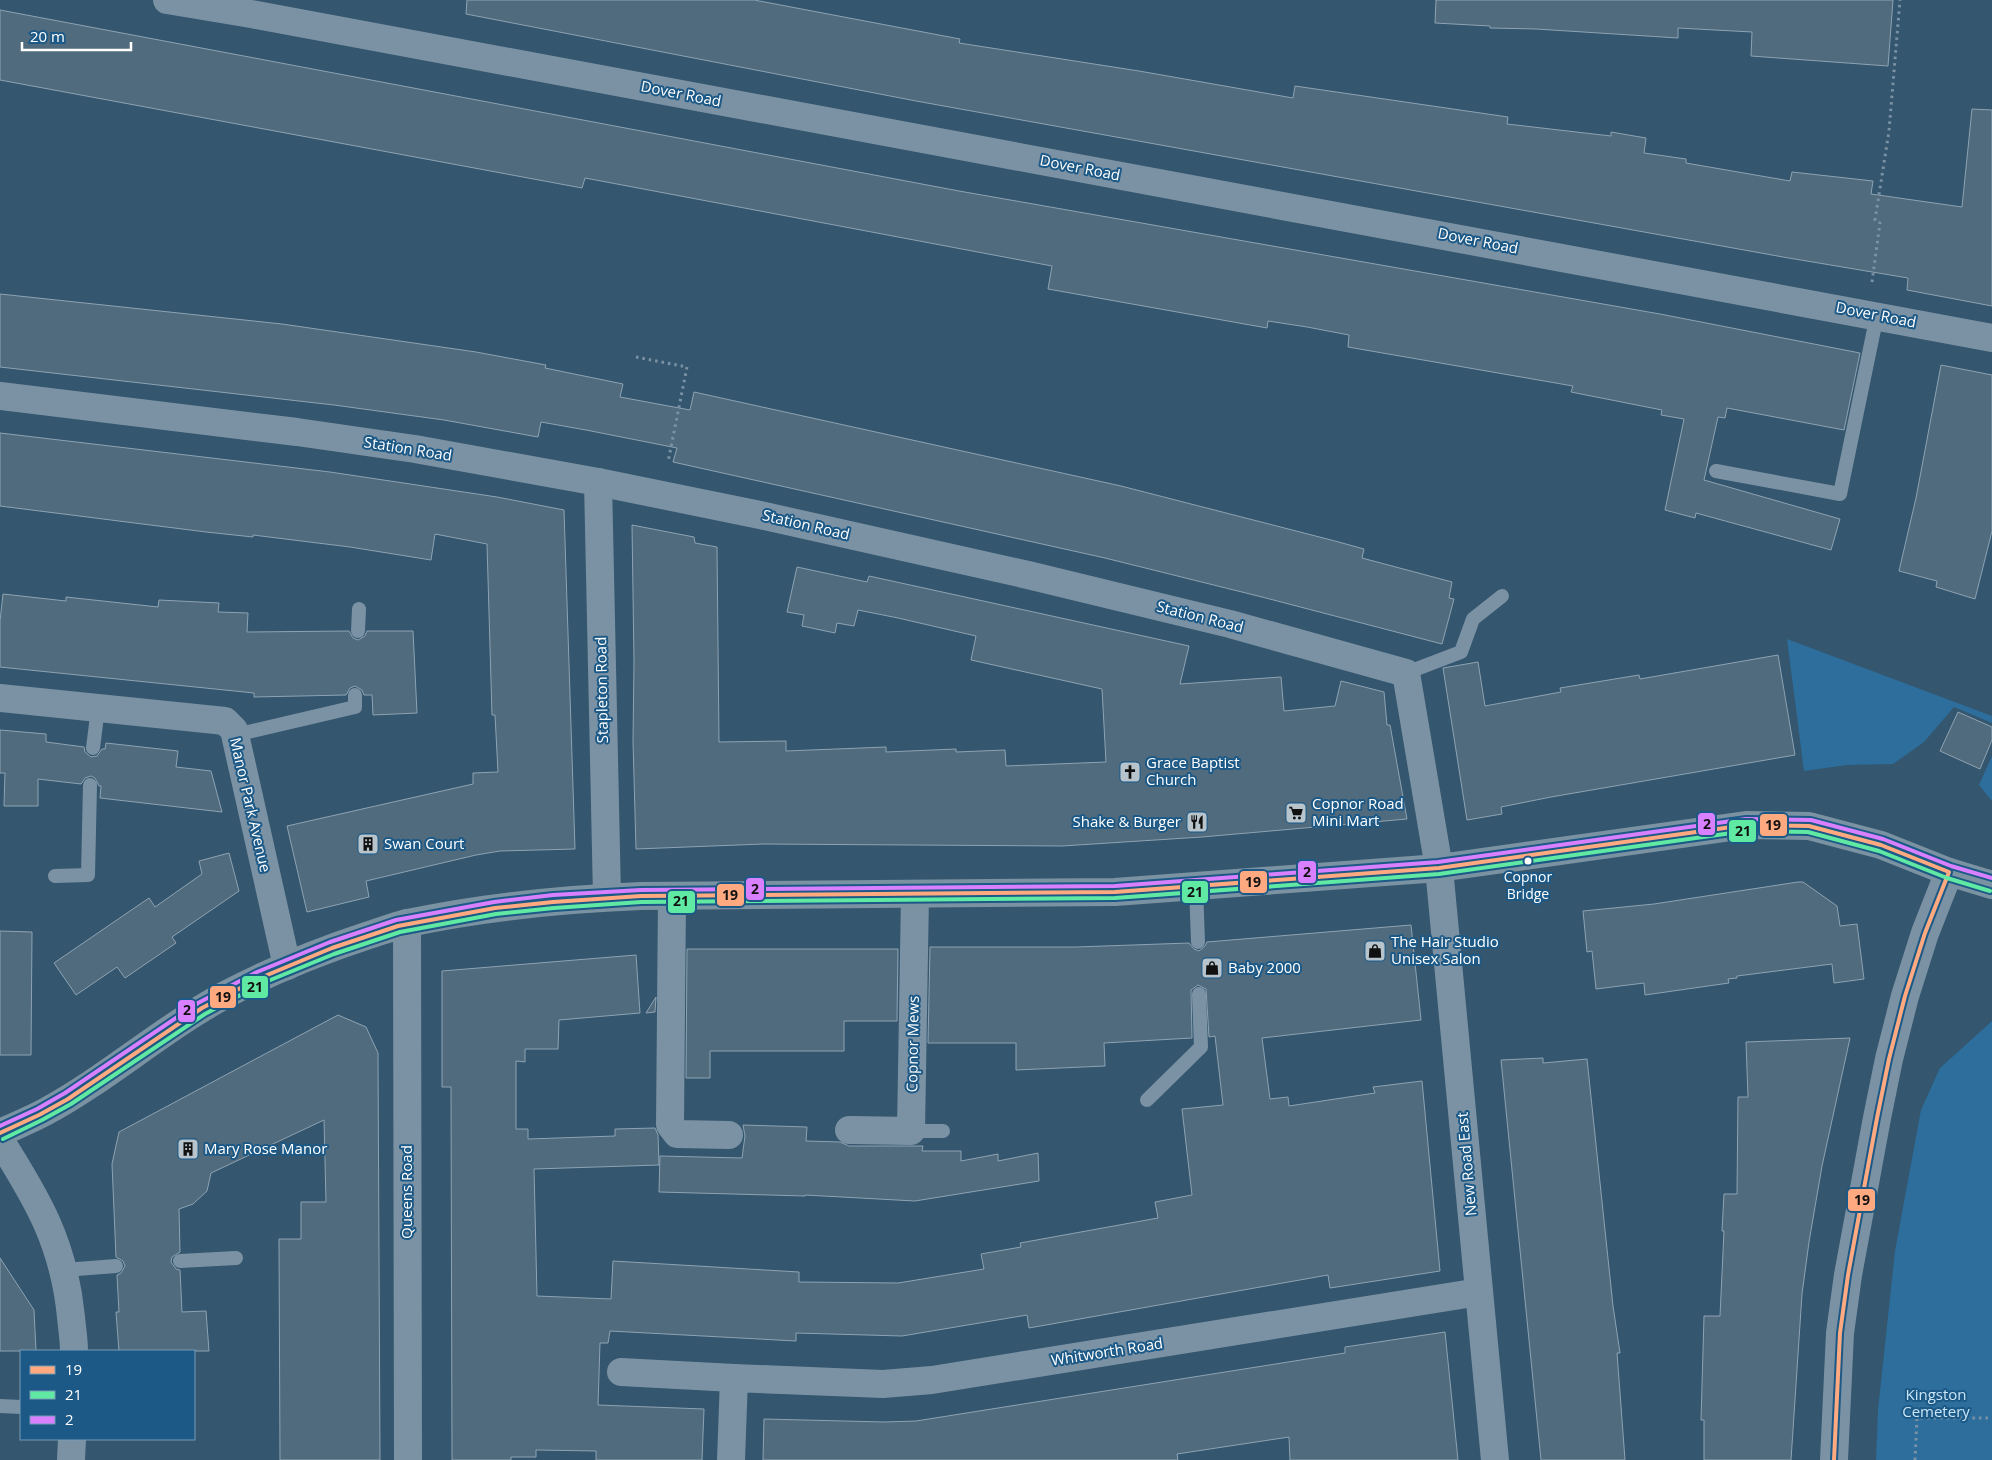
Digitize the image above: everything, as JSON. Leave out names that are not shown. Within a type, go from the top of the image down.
[{"type":"main road","points":[[0,1133],[45,1112],[90,1084],[163,1032],[225,995],[287,966],[346,942],[407,923],[503,907],[607,898],[1115,892],[1439,868],[1746,825],[1809,826],[1881,845],[1949,872],[1992,886]]},
{"type":"street","name":"Dover Road","points":[[167,0],[252,7],[1992,338]]},
{"type":"street","name":"Station Road","points":[[0,396],[297,432],[415,449],[598,482],[760,515],[1028,575],[1230,624],[1406,673]]},
{"type":"street","name":"Stapleton Road","points":[[598,482],[607,898]]},
{"type":"street","points":[[1406,673],[1439,868]]},
{"type":"street","name":"Manor Park Avenue","points":[[0,698],[225,721],[234,730],[287,966]]},
{"type":"street","name":"New Road East","points":[[1439,868],[1495,1460]]},
{"type":"street","points":[[1834,1460],[1840,1333],[1845,1294],[1877,1118],[1889,1059],[1905,996],[1925,933],[1949,872]]},
{"type":"street","name":"Copnor Mews","points":[[911,1131],[915,895]]},
{"type":"street","points":[[672,897],[670,1125],[677,1134],[730,1135]]},
{"type":"street","name":"Queens Road","points":[[407,923],[408,1460]]},
{"type":"street","points":[[849,1130],[911,1131]]},
{"type":"street","points":[[0,1140],[31,1190],[52,1232],[64,1270],[70,1305],[74,1350]]},
{"type":"street","name":"Whitworth Road","points":[[621,1372],[883,1384],[932,1380],[1479,1292]]},
{"type":"street","points":[[731,1460],[734,1378]]},
{"type":"street","points":[[71,1460],[72,1440]]},
{"type":"lane","points":[[1716,471],[1840,494],[1873,315]]},
{"type":"lane","points":[[1406,673],[1461,652],[1473,619],[1502,596]]},
{"type":"lane","points":[[358,631],[359,609]]},
{"type":"lane","points":[[235,735],[355,707],[355,695]]},
{"type":"lane","points":[[93,748],[98,708]]},
{"type":"lane","points":[[55,876],[88,875],[90,785]]},
{"type":"lane","points":[[1196,886],[1198,942]]},
{"type":"lane","points":[[1147,1100],[1201,1047],[1199,994]]},
{"type":"lane","points":[[911,1131],[943,1131]]},
{"type":"lane","points":[[180,1261],[236,1258]]},
{"type":"lane","points":[[64,1270],[116,1266]]},
{"type":"lane","points":[[0,1406],[20,1407]]},
{"type":"path","points":[[1873,315],[1880,223],[1875,220],[1888,131],[1900,0]]},
{"type":"path","points":[[636,357],[687,367],[661,495]]},
{"type":"path","points":[[1915,1460],[1918,1418],[1992,1418]]},
{"type":"green space","points":[[1787,639],[1992,716],[1992,723],[1954,707],[1924,742],[1893,764],[1847,765],[1804,771]]},
{"type":"green space","points":[[1992,756],[1992,801],[1979,785]]},
{"type":"green space","name":"Kingston Cemetery","points":[[1992,1021],[1992,1460],[1876,1460],[1878,1410],[1895,1251],[1921,1110],[1940,1068]]},
{"type":"building","points":[[467,0],[754,0],[960,39],[959,43],[1139,71],[1293,98],[1295,86],[1508,117],[1507,124],[1611,136],[1611,132],[1646,138],[1644,153],[1686,159],[1686,163],[1790,181],[1792,172],[1873,181],[1871,194],[1962,207],[1972,109],[1992,110],[1992,306],[1907,290],[1908,278],[916,101],[466,14]]},
{"type":"building","points":[[1436,0],[1893,0],[1888,66],[1751,56],[1752,32],[1678,28],[1678,38],[1490,28],[1490,26],[1435,23]]},
{"type":"building","points":[[0,10],[959,191],[1660,314],[1860,353],[1844,430],[1727,408],[1725,418],[1718,417],[1704,480],[1840,519],[1831,550],[1696,513],[1695,518],[1665,510],[1684,419],[1661,415],[1662,410],[1571,392],[1573,386],[1348,347],[1349,335],[1307,327],[1268,321],[1267,328],[1048,289],[1052,266],[585,178],[582,188],[0,80]]},
{"type":"building","points":[[0,294],[282,324],[476,352],[546,365],[545,368],[623,384],[620,397],[690,410],[694,392],[1121,486],[1335,541],[1364,549],[1362,558],[1452,582],[1449,598],[1454,599],[1442,644],[1105,558],[673,462],[677,448],[586,430],[541,422],[538,437],[444,420],[334,405],[0,367]]},
{"type":"building","points":[[1941,365],[1992,375],[1992,531],[1975,599],[1936,587],[1937,581],[1899,571],[1916,498]]},
{"type":"building","points":[[0,433],[330,472],[497,497],[564,510],[575,849],[500,851],[476,855],[366,881],[369,897],[307,912],[287,826],[473,784],[473,773],[498,772],[495,715],[492,715],[487,544],[435,534],[431,560],[350,547],[253,535],[253,537],[206,532],[0,506]]},
{"type":"building","points":[[632,525],[694,537],[695,543],[717,547],[719,742],[786,741],[786,751],[886,747],[886,752],[956,749],[956,752],[1005,750],[1006,766],[1106,762],[1102,689],[971,660],[976,636],[898,618],[858,610],[854,626],[837,623],[835,633],[802,626],[804,615],[787,612],[797,567],[867,582],[869,576],[1189,646],[1180,684],[1281,677],[1284,711],[1335,706],[1341,681],[1384,692],[1387,725],[1390,725],[1407,819],[1202,837],[1062,846],[763,844],[636,849],[633,741]]},
{"type":"building","points":[[3,594],[66,601],[66,597],[158,607],[159,600],[219,603],[218,612],[248,613],[247,632],[349,631],[353,638],[358,640],[365,636],[367,631],[413,631],[417,713],[373,715],[372,695],[364,695],[362,690],[355,686],[350,688],[346,695],[254,697],[254,693],[0,667],[0,621]]},
{"type":"building","points":[[1778,655],[1795,755],[1551,797],[1501,807],[1502,814],[1467,820],[1443,668],[1478,662],[1485,706],[1561,692],[1560,688],[1639,675],[1640,679]]},
{"type":"building","points":[[1958,712],[1992,727],[1992,740],[1980,769],[1940,751]]},
{"type":"building","points":[[0,730],[46,734],[46,742],[84,747],[85,752],[91,757],[97,756],[102,749],[105,749],[106,743],[178,751],[176,767],[211,771],[222,812],[100,798],[101,786],[91,776],[85,778],[81,784],[38,779],[38,806],[4,806],[5,773],[0,773]]},
{"type":"building","points":[[229,853],[239,891],[172,937],[176,943],[125,978],[117,967],[76,995],[54,963],[149,898],[155,907],[202,874],[199,861]]},
{"type":"building","points":[[1803,882],[1837,906],[1840,926],[1857,924],[1864,979],[1834,983],[1832,964],[1737,976],[1737,978],[1728,979],[1729,983],[1645,995],[1644,983],[1596,989],[1592,951],[1587,952],[1583,911],[1654,904]]},
{"type":"building","points":[[1411,925],[1421,1020],[1262,1038],[1270,1099],[1288,1097],[1289,1106],[1375,1093],[1373,1087],[1422,1081],[1440,1271],[1330,1288],[1328,1275],[1029,1328],[1027,1315],[902,1336],[796,1333],[796,1341],[610,1331],[608,1343],[600,1343],[598,1405],[704,1409],[702,1460],[596,1460],[596,1451],[536,1450],[536,1457],[511,1457],[511,1460],[452,1460],[451,1087],[442,1087],[442,971],[636,955],[640,1013],[559,1020],[558,1049],[525,1049],[525,1062],[516,1061],[516,1129],[528,1129],[528,1139],[615,1136],[615,1129],[655,1128],[658,1135],[659,1165],[534,1169],[537,1296],[611,1299],[613,1261],[799,1272],[799,1282],[898,1283],[984,1269],[981,1254],[1021,1247],[1020,1243],[1158,1218],[1155,1202],[1192,1195],[1182,1109],[1223,1105],[1215,1036],[1209,1037],[1206,989],[1198,985],[1191,990],[1192,1038],[1104,1043],[1105,1066],[1016,1070],[1016,1043],[928,1043],[930,947],[1076,947],[1189,943],[1194,949],[1199,951],[1207,942]]},
{"type":"building","points":[[0,931],[32,932],[31,1055],[0,1055]]},
{"type":"building","points":[[687,949],[898,949],[897,1021],[844,1021],[844,1051],[710,1051],[710,1078],[686,1078]]},
{"type":"building","points":[[656,997],[655,1012],[646,1013]]},
{"type":"building","points":[[338,1015],[366,1027],[378,1053],[380,1460],[280,1460],[279,1239],[301,1239],[301,1202],[326,1202],[324,1120],[211,1173],[207,1191],[193,1204],[179,1209],[180,1252],[172,1257],[171,1262],[176,1269],[180,1270],[182,1312],[206,1311],[209,1351],[119,1350],[116,1312],[119,1312],[117,1275],[121,1273],[125,1266],[123,1261],[116,1257],[112,1164],[119,1132]]},
{"type":"building","points":[[1850,1038],[1822,1166],[1809,1242],[1802,1294],[1791,1460],[1704,1460],[1704,1420],[1701,1420],[1704,1316],[1720,1316],[1724,1194],[1737,1194],[1738,1097],[1748,1097],[1746,1042]]},
{"type":"building","points":[[1543,1058],[1543,1063],[1587,1059],[1613,1306],[1620,1353],[1617,1353],[1625,1460],[1541,1460],[1501,1060]]},
{"type":"building","points":[[743,1125],[807,1127],[806,1141],[840,1142],[849,1146],[923,1146],[922,1151],[961,1151],[961,1161],[998,1154],[998,1161],[1038,1153],[1039,1181],[915,1201],[805,1195],[659,1192],[660,1156],[742,1158],[745,1136]]},
{"type":"building","points":[[0,1258],[34,1310],[36,1350],[0,1351]]},
{"type":"building","points":[[1445,1332],[1458,1460],[1290,1460],[1289,1437],[1177,1454],[1178,1460],[763,1460],[764,1419],[916,1421],[1345,1353],[1345,1347]]},
{"type":"transit line","name":"2","points":[[0,1126],[37,1109],[65,1093],[198,1003],[257,972],[330,942],[396,920],[494,902],[553,895],[641,890],[1115,886],[1438,862],[1746,819],[1811,820],[1883,839],[1951,866],[1992,878]]},
{"type":"transit line","name":"19","points":[[0,1133],[68,1099],[202,1008],[260,978],[332,948],[398,926],[495,908],[641,896],[1115,892],[1439,868],[1746,825],[1809,826],[1881,845],[1949,872],[1925,933],[1905,996],[1889,1059],[1877,1118],[1848,1275],[1840,1333],[1834,1460]]},
{"type":"transit line","name":"21","points":[[3,1139],[71,1104],[205,1014],[263,983],[334,954],[400,932],[496,914],[641,902],[1115,898],[1439,874],[1746,831],[1808,832],[1879,851],[1947,878],[1990,891]]},
{"type":"place","name":"Grace Baptist Church","points":[[1130,772]]},
{"type":"place","name":"Copnor Road Mini Mart","points":[[1296,813]]},
{"type":"place","name":"Shake & Burger","points":[[1197,822]]},
{"type":"place","name":"Swan Court","points":[[368,844]]},
{"type":"place","name":"Copnor Bridge","points":[[1528,861]]},
{"type":"place","name":"The Hair Studio Unisex Salon","points":[[1375,951]]},
{"type":"place","name":"Baby 2000","points":[[1212,968]]},
{"type":"place","name":"Mary Rose Manor","points":[[188,1149]]}]
